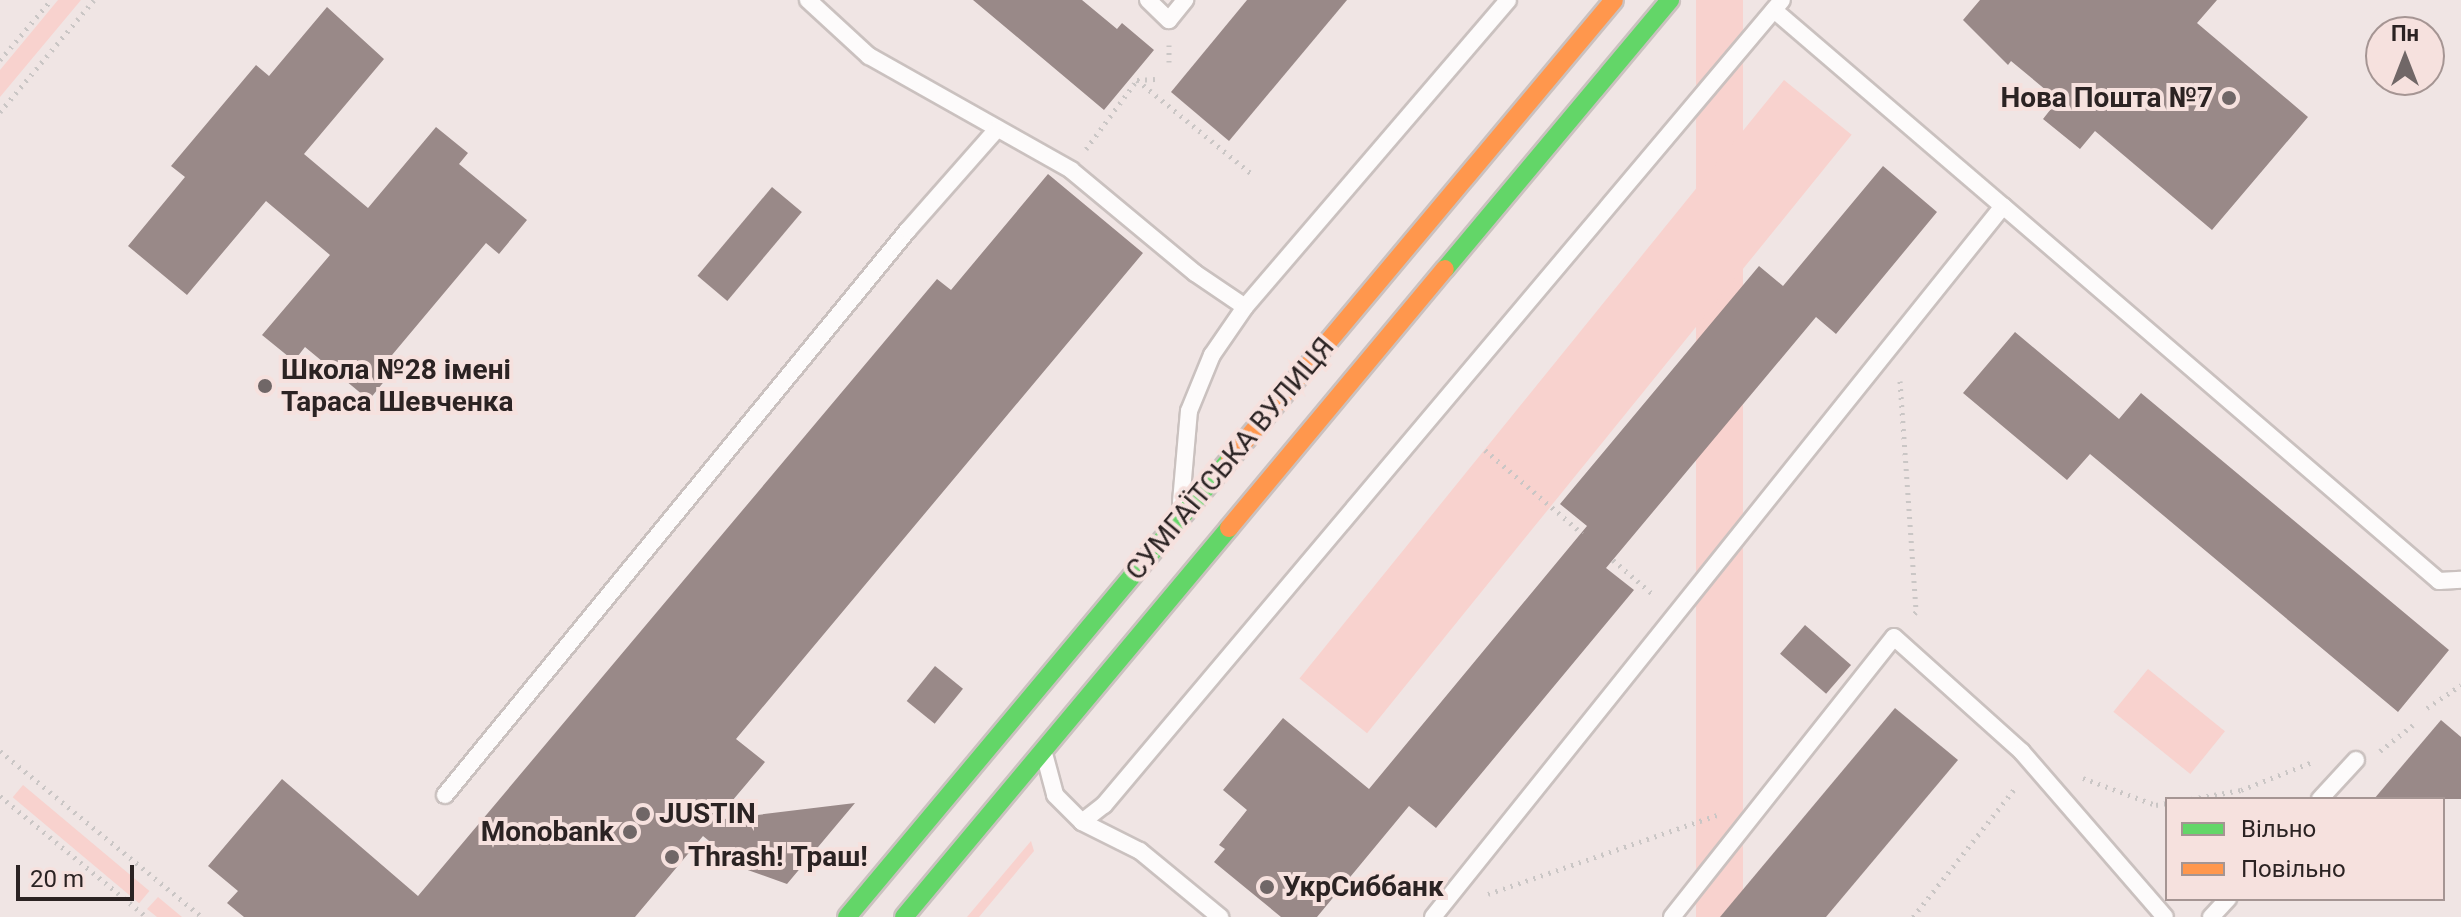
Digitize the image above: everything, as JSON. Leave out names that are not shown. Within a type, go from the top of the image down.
[{"type":"main road","name":"СУМГАЇТСЬКА ВУЛИЦЯ","points":[[847,917],[1614,0]]},
{"type":"main road","name":"СУМГАЇТСЬКА ВУЛИЦЯ","points":[[904,917],[1670,0]]},
{"type":"lane","points":[[808,0],[869,56],[1071,170],[1195,273],[1245,307]]},
{"type":"lane","points":[[1148,0],[1169,20],[1185,0]]},
{"type":"lane","points":[[1179,520],[1189,411],[1212,355],[1245,307],[1508,0]]},
{"type":"lane","points":[[1082,822],[1104,805],[1778,5],[2003,206],[2439,581],[2461,580]]},
{"type":"lane","points":[[445,795],[908,230],[997,129]]},
{"type":"lane","points":[[1436,914],[2003,206]]},
{"type":"lane","points":[[1672,917],[1894,637],[2036,768],[2165,917]]},
{"type":"lane","points":[[1043,751],[1055,795],[1082,822],[1140,851],[1220,917]]},
{"type":"lane","points":[[2322,797],[2356,760]]},
{"type":"lane","points":[[2211,917],[2226,901]]},
{"type":"path","points":[[0,60],[51,0]]},
{"type":"path","points":[[0,112],[94,0]]},
{"type":"path","points":[[1137,80],[1155,79]]},
{"type":"path","points":[[1071,170],[1137,80]]},
{"type":"path","points":[[1137,80],[1253,175]]},
{"type":"path","points":[[1897,336],[1916,612]]},
{"type":"path","points":[[1485,450],[1582,533]]},
{"type":"path","points":[[1613,560],[1677,615]]},
{"type":"path","points":[[2427,708],[2461,685]]},
{"type":"path","points":[[0,751],[202,917]]},
{"type":"path","points":[[1913,917],[2036,768],[2081,777],[2156,805],[2165,803]]},
{"type":"path","points":[[0,796],[147,917]]},
{"type":"path","points":[[1436,914],[1763,799]]},
{"type":"shaded area","points":[[58,0],[81,0],[0,97],[0,70]]},
{"type":"shaded area","points":[[1696,0],[1743,0],[1743,917],[1696,917]]},
{"type":"shaded area","points":[[1784,80],[1852,135],[1367,733],[1299,678]]},
{"type":"shaded area","points":[[2148,669],[2225,731],[2190,774],[2113,712]]},
{"type":"shaded area","points":[[23,785],[149,891],[139,903],[13,797]]},
{"type":"shaded area","points":[[1031,841],[1034,851],[979,917],[967,917]]},
{"type":"shaded area","points":[[158,897],[182,917],[157,917],[147,909]]},
{"type":"building","points":[[973,0],[1082,0],[1117,29],[1122,23],[1154,50],[1104,110]]},
{"type":"building","points":[[1247,0],[1347,0],[1229,141],[1171,92]]},
{"type":"building","points":[[1980,0],[2217,0],[2197,23],[2308,117],[2212,230],[2095,131],[2080,149],[2043,119],[2058,100],[2011,61],[2008,65],[1963,20]]},
{"type":"building","points":[[327,7],[384,59],[304,154],[368,208],[436,127],[468,153],[459,164],[527,220],[499,254],[486,243],[387,361],[395,368],[369,400],[305,347],[294,361],[262,335],[330,255],[266,201],[187,295],[128,246],[185,177],[171,166],[256,65],[269,76]]},
{"type":"building","points":[[1883,166],[1937,212],[1836,334],[1816,317],[1606,568],[1634,590],[1436,828],[1409,806],[1317,917],[1281,917],[1214,862],[1225,849],[1219,845],[1247,810],[1223,790],[1283,718],[1369,789],[1587,526],[1560,504],[1759,266],[1783,286]]},
{"type":"building","points":[[1048,174],[1143,253],[736,739],[765,762],[716,820],[855,803],[787,884],[742,868],[703,836],[635,917],[244,917],[227,903],[238,891],[208,866],[282,779],[418,896],[937,279],[951,290]]},
{"type":"building","points":[[772,187],[802,212],[727,301],[697,276]]},
{"type":"building","points":[[2015,332],[2119,419],[2141,393],[2449,650],[2398,712],[2090,454],[2067,480],[1963,393]]},
{"type":"building","points":[[1805,625],[1851,665],[1826,694],[1780,654]]},
{"type":"building","points":[[935,666],[963,689],[935,724],[907,701]]},
{"type":"building","points":[[1895,708],[1958,760],[1826,917],[1720,917]]},
{"type":"building","points":[[2441,720],[2461,737],[2461,799],[2376,797]]},
{"type":"traffic: fast","points":[[1445,269],[1670,0]]},
{"type":"traffic: fast","points":[[847,917],[1230,459]]},
{"type":"traffic: fast","points":[[904,917],[1229,528]]},
{"type":"traffic: slow","points":[[1230,459],[1614,0]]},
{"type":"traffic: slow","points":[[1229,528],[1445,269]]},
{"type":"place","name":"Нова Пошта №7","points":[[2229,98]]},
{"type":"place","name":"Школа №28 імені Тараса Шевченка","points":[[265,386]]},
{"type":"place","name":"JUSTIN","points":[[643,814]]},
{"type":"place","name":"Monobank","points":[[630,832]]},
{"type":"place","name":"Thrash! Траш!","points":[[672,857]]},
{"type":"place","name":"УкрСиббанк","points":[[1267,887]]}]
